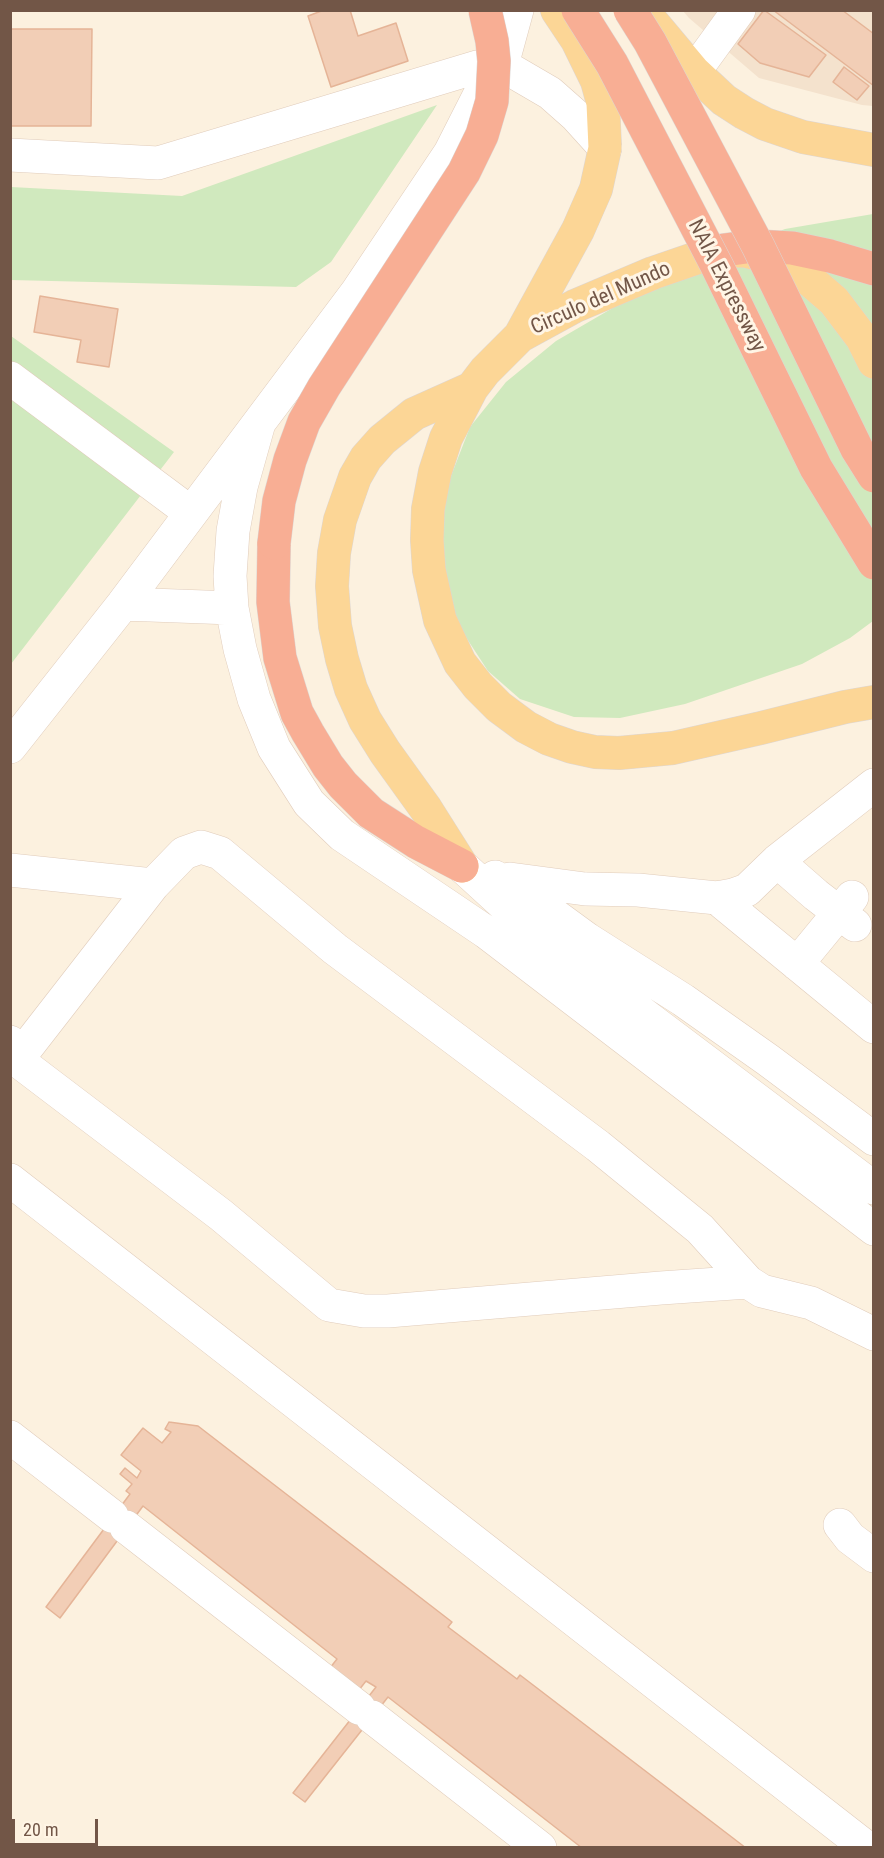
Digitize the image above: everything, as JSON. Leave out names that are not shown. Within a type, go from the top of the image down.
[{"type":"highway","points":[[462,866],[416,842],[371,813],[328,766],[308,733],[297,713],[280,658],[273,602],[274,543],[279,501],[290,460],[304,422],[324,387],[464,172],[482,135],[492,101],[494,61],[485,10]]},
{"type":"highway","name":"NAIA Expressway","points":[[578,10],[612,64],[717,266],[816,468],[873,562]]},
{"type":"highway","points":[[630,10],[650,42],[758,246],[857,449],[873,476]]},
{"type":"highway","points":[[717,251],[753,246],[792,248],[873,269]]},
{"type":"main road","points":[[520,336],[578,230],[596,189],[605,148],[604,112],[597,81],[577,40],[557,10]]},
{"type":"main road","points":[[642,10],[694,72],[724,100],[765,124],[818,141],[873,150]]},
{"type":"main road","points":[[717,251],[746,251],[768,257],[790,267],[812,282],[834,301],[852,323],[873,362]]},
{"type":"main road","name":"Circulo del Mundo","points":[[717,251],[616,288],[575,306],[520,336],[471,388],[446,438],[435,472],[428,509],[429,570],[440,620],[460,663],[499,707],[526,727],[549,739],[595,752],[619,753],[663,749],[708,741],[873,702]]},
{"type":"main road","points":[[462,866],[365,720],[351,688],[342,659],[335,626],[332,586],[334,553],[340,520],[355,477],[366,458],[382,440],[414,414],[471,388]]},
{"type":"street","points":[[10,747],[123,604],[364,282],[450,153],[481,92],[502,65],[517,10]]},
{"type":"street","points":[[694,72],[739,10]]},
{"type":"street","points":[[10,155],[158,163],[477,67],[502,65],[550,93],[576,116],[605,148]]},
{"type":"street","points":[[10,378],[191,513]]},
{"type":"street","points":[[259,423],[241,487],[232,531],[230,576],[232,608],[240,650],[258,708],[274,748],[309,803],[342,835],[486,932],[873,1229]]},
{"type":"street","points":[[123,604],[232,608]]},
{"type":"street","points":[[462,866],[496,877],[585,889],[638,890],[717,898],[733,895],[747,890],[777,861],[873,785]]},
{"type":"street","points":[[748,1282],[388,1311],[364,1311],[329,1305],[221,1215],[14,1051],[153,885],[184,853],[201,847],[220,853],[335,950],[598,1146],[700,1229],[748,1282],[762,1291],[811,1304],[873,1334]]},
{"type":"street","points":[[777,861],[816,895],[849,911],[797,964]]},
{"type":"street","points":[[462,866],[534,932],[873,1188]]},
{"type":"street","points":[[10,870],[153,885]]},
{"type":"street","points":[[496,877],[520,890],[587,939],[683,1000],[768,1060],[873,1140]]},
{"type":"street","points":[[717,898],[873,1028]]},
{"type":"street","points":[[10,1180],[867,1848]]},
{"type":"street","points":[[10,1437],[540,1848]]},
{"type":"street","points":[[840,1525],[850,1538],[873,1556]]},
{"type":"shaded area","points":[[683,11],[873,11],[873,106],[759,78]]},
{"type":"green space","points":[[437,105],[331,262],[296,287],[11,280],[11,187],[182,196]]},
{"type":"green space","points":[[873,214],[873,621],[850,638],[802,664],[685,704],[620,718],[574,717],[520,699],[488,671],[456,622],[442,581],[440,527],[451,476],[470,427],[506,382],[556,341],[635,295],[729,251],[785,229]]},
{"type":"green space","points":[[11,336],[174,452],[11,664]]},
{"type":"building","points":[[324,10],[350,10],[358,36],[396,23],[408,61],[331,87],[308,16]]},
{"type":"building","points":[[764,10],[826,55],[809,77],[760,63],[738,44]]},
{"type":"building","points":[[773,10],[842,10],[874,34],[874,86]]},
{"type":"building","points":[[10,29],[92,29],[91,126],[10,126]]},
{"type":"building","points":[[844,67],[869,86],[857,100],[833,82]]},
{"type":"building","points":[[40,296],[118,309],[109,367],[77,362],[81,340],[34,332]]},
{"type":"building","points":[[169,1422],[198,1426],[452,1622],[448,1627],[517,1679],[520,1675],[746,1848],[582,1848],[388,1697],[305,1802],[293,1793],[376,1687],[366,1681],[355,1695],[326,1673],[337,1659],[143,1506],[60,1618],[46,1607],[130,1494],[126,1491],[132,1484],[120,1474],[125,1468],[137,1478],[141,1471],[121,1455],[143,1428],[162,1443],[171,1432],[165,1429]]}]
